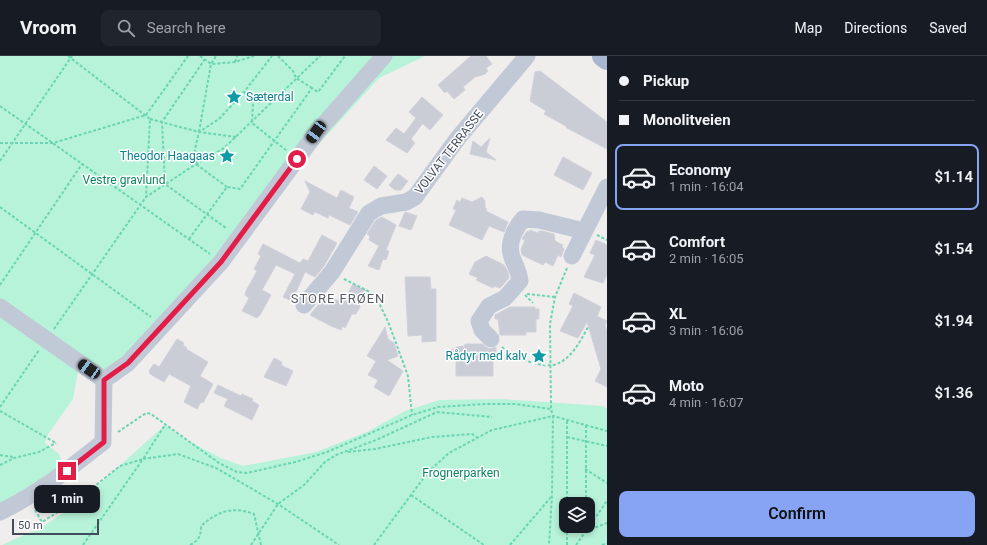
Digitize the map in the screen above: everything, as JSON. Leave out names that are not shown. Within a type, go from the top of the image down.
[{"type":"main road","points":[[603,56],[607,59]]},
{"type":"street","points":[[104,380],[128,363],[221,262],[316,132],[384,56]]},
{"type":"street","name":"VOLVAT TERRASSE","points":[[304,305],[332,272],[362,221],[369,213],[381,206],[406,202],[415,196],[458,138],[527,56]]},
{"type":"street","points":[[572,256],[607,187]]},
{"type":"street","points":[[491,339],[482,330],[479,321],[489,306],[510,293],[520,281],[520,270],[512,258],[510,246],[515,229],[523,219],[539,220],[584,231]]},
{"type":"street","points":[[0,307],[104,380]]},
{"type":"street","points":[[0,512],[28,498],[67,471],[104,442],[104,380]]},
{"type":"path","points":[[68,56],[72,57],[150,119],[199,132],[236,137]]},
{"type":"path","points":[[0,143],[52,143],[146,115],[188,56]]},
{"type":"path","points":[[200,56],[212,64],[235,62],[254,56]]},
{"type":"path","points":[[216,56],[212,64],[195,149],[196,164],[227,187],[240,189],[275,142],[312,88]]},
{"type":"path","points":[[235,62],[237,56]]},
{"type":"path","points":[[199,132],[219,119],[244,92],[272,56]]},
{"type":"path","points":[[278,56],[293,71],[296,78],[318,92],[345,56]]},
{"type":"path","points":[[0,407],[146,197],[196,164],[224,148],[252,123],[320,56]]},
{"type":"path","points":[[0,161],[72,57]]},
{"type":"path","points":[[165,184],[162,122],[205,60]]},
{"type":"path","points":[[244,92],[253,103],[252,123]]},
{"type":"path","points":[[0,106],[221,262]]},
{"type":"path","points":[[146,197],[150,119]]},
{"type":"path","points":[[252,123],[297,159]]},
{"type":"path","points":[[0,285],[82,164]]},
{"type":"path","points":[[165,184],[226,228]]},
{"type":"path","points":[[189,239],[227,187]]},
{"type":"path","points":[[0,207],[162,325]]},
{"type":"path","points":[[549,545],[552,495],[553,416],[551,409],[550,324],[555,297],[572,256]]},
{"type":"path","points":[[332,272],[370,292],[380,304],[408,376],[412,415]]},
{"type":"path","points":[[510,293],[532,293],[555,297]]},
{"type":"path","points":[[491,339],[510,355],[534,362],[550,364],[561,362],[573,351],[588,327]]},
{"type":"path","points":[[104,442],[147,413],[151,414],[220,463],[237,472],[246,473],[295,462],[327,452],[412,415],[438,407],[515,404],[551,409]]},
{"type":"path","points":[[437,412],[438,407]]},
{"type":"path","points":[[0,411],[56,443],[39,452],[14,458],[0,465]]},
{"type":"path","points":[[251,545],[278,504],[304,485],[325,462],[437,412],[492,418]]},
{"type":"path","points":[[374,545],[428,472],[449,453],[492,430],[553,416],[607,431]]},
{"type":"path","points":[[567,497],[568,420]]},
{"type":"path","points":[[586,424],[586,497]]},
{"type":"path","points":[[83,545],[166,425]]},
{"type":"path","points":[[345,452],[375,449],[432,437],[472,434],[478,438]]},
{"type":"path","points":[[567,437],[607,446]]},
{"type":"path","points":[[42,522],[77,500],[120,466],[143,459],[178,454],[216,468],[278,504],[339,545]]},
{"type":"path","points":[[0,455],[14,458]]},
{"type":"path","points":[[216,468],[220,463]]},
{"type":"path","points":[[585,469],[607,484]]},
{"type":"path","points":[[411,495],[484,545]]},
{"type":"path","points":[[510,545],[552,495]]},
{"type":"path","points":[[595,518],[607,501]]},
{"type":"path","points":[[190,545],[198,541],[201,536],[202,526],[213,516],[240,509],[254,514],[261,545]]},
{"type":"path","points":[[595,528],[607,523]]},
{"type":"path","points":[[567,533],[567,545]]},
{"type":"path","points":[[576,545],[585,533]]},
{"type":"path","points":[[602,545],[607,543]]},
{"type":"green space","name":"Vestre gravlund","points":[[0,56],[425,56],[379,78],[104,380],[78,371],[73,399],[48,434],[45,443],[59,454],[61,460],[57,463],[61,468],[0,505]]},
{"type":"green space","name":"Frognerparken","points":[[502,399],[603,406],[607,409],[607,545],[2,545],[42,527],[77,504],[165,425],[186,440],[221,458],[243,466],[316,452],[367,432],[405,411],[440,400]]},
{"type":"building","points":[[471,56],[486,56],[492,64],[486,68],[488,71],[485,74],[475,77],[463,87],[465,90],[454,99],[447,91],[445,93],[438,85]]},
{"type":"building","points":[[540,71],[607,122],[607,149],[544,114],[546,111],[530,101],[535,72]]},
{"type":"building","points":[[422,97],[443,115],[430,130],[409,112]]},
{"type":"building","points":[[416,118],[423,123],[411,139],[415,143],[407,153],[386,140],[396,128],[404,134]]},
{"type":"building","points":[[490,138],[486,152],[496,160],[470,154],[473,141],[481,147]]},
{"type":"building","points":[[563,157],[592,173],[583,190],[554,175]]},
{"type":"building","points":[[374,166],[387,176],[377,189],[364,180]]},
{"type":"building","points":[[398,174],[408,181],[401,190],[395,190],[389,185]]},
{"type":"building","points":[[305,181],[337,198],[341,190],[354,197],[349,208],[358,212],[350,225],[329,215],[328,218],[315,212],[313,215],[301,209],[310,192]]},
{"type":"building","points":[[482,197],[485,201],[486,211],[508,222],[504,232],[489,226],[482,240],[449,225],[456,210],[453,209],[457,200],[460,202],[462,198],[472,202]]},
{"type":"building","points":[[405,212],[417,216],[411,230],[399,226]]},
{"type":"building","points":[[382,217],[396,225],[386,250],[389,251],[386,260],[383,259],[379,270],[368,266],[379,246],[369,240],[370,236],[367,234],[376,220]]},
{"type":"building","points":[[530,230],[538,233],[539,231],[542,231],[554,234],[555,241],[563,245],[562,247],[564,249],[561,257],[558,255],[553,266],[545,262],[543,265],[522,255],[521,249],[525,240],[522,239],[527,231],[529,232]]},
{"type":"building","points":[[322,235],[337,243],[324,266],[315,277],[305,272],[292,301],[283,297],[295,274],[276,265],[262,290],[271,295],[260,315],[257,318],[242,311],[249,298],[245,295],[246,291],[257,271],[254,269],[261,256],[258,254],[263,244],[300,263],[303,259],[308,261]]},
{"type":"building","points":[[596,240],[607,245],[607,274],[603,283],[584,277],[595,255],[590,253]]},
{"type":"building","points":[[486,256],[504,265],[508,272],[509,278],[500,288],[494,286],[493,288],[476,280],[478,278],[469,274],[475,262]]},
{"type":"building","points":[[405,277],[430,277],[431,289],[436,289],[436,341],[422,342],[422,335],[408,336]]},
{"type":"building","points":[[353,284],[366,291],[359,304],[360,307],[356,314],[352,314],[345,328],[342,326],[341,330],[310,315],[326,295],[343,303]]},
{"type":"building","points":[[574,293],[601,307],[597,316],[607,321],[605,325],[607,332],[607,387],[595,381],[601,369],[587,322],[578,338],[560,331],[573,306],[569,304]]},
{"type":"building","points":[[510,307],[535,307],[535,309],[539,309],[539,319],[536,319],[536,332],[526,332],[526,335],[500,335],[498,319],[495,319],[495,315]]},
{"type":"building","points":[[385,327],[388,339],[394,343],[398,356],[387,360],[403,371],[389,396],[374,387],[378,380],[368,375],[376,361],[367,356]]},
{"type":"building","points":[[177,339],[184,343],[183,345],[187,348],[186,349],[208,362],[200,376],[213,384],[203,403],[201,402],[197,409],[184,402],[191,386],[169,374],[164,382],[150,374],[149,371],[154,364],[159,367]]},
{"type":"building","points":[[465,344],[482,344],[489,349],[496,347],[496,358],[493,358],[493,376],[456,376],[456,358],[452,358],[452,349],[465,346]]},
{"type":"building","points":[[274,358],[282,362],[281,365],[293,371],[286,386],[264,377]]},
{"type":"building","points":[[218,385],[241,396],[242,394],[253,399],[252,401],[259,405],[252,420],[224,406],[228,399],[214,393]]},
{"type":"place","name":"Sæterdal","points":[[234,97]]},
{"type":"place","name":"Theodor Haagaas","points":[[227,156]]},
{"type":"place","name":"Rådyr med kalv","points":[[539,356]]},
{"type":"district","name":"STORE FRØEN","points":[[338,298]]},
{"type":"route","points":[[67,471],[104,442],[104,380],[128,363],[221,262],[297,159]]}]
